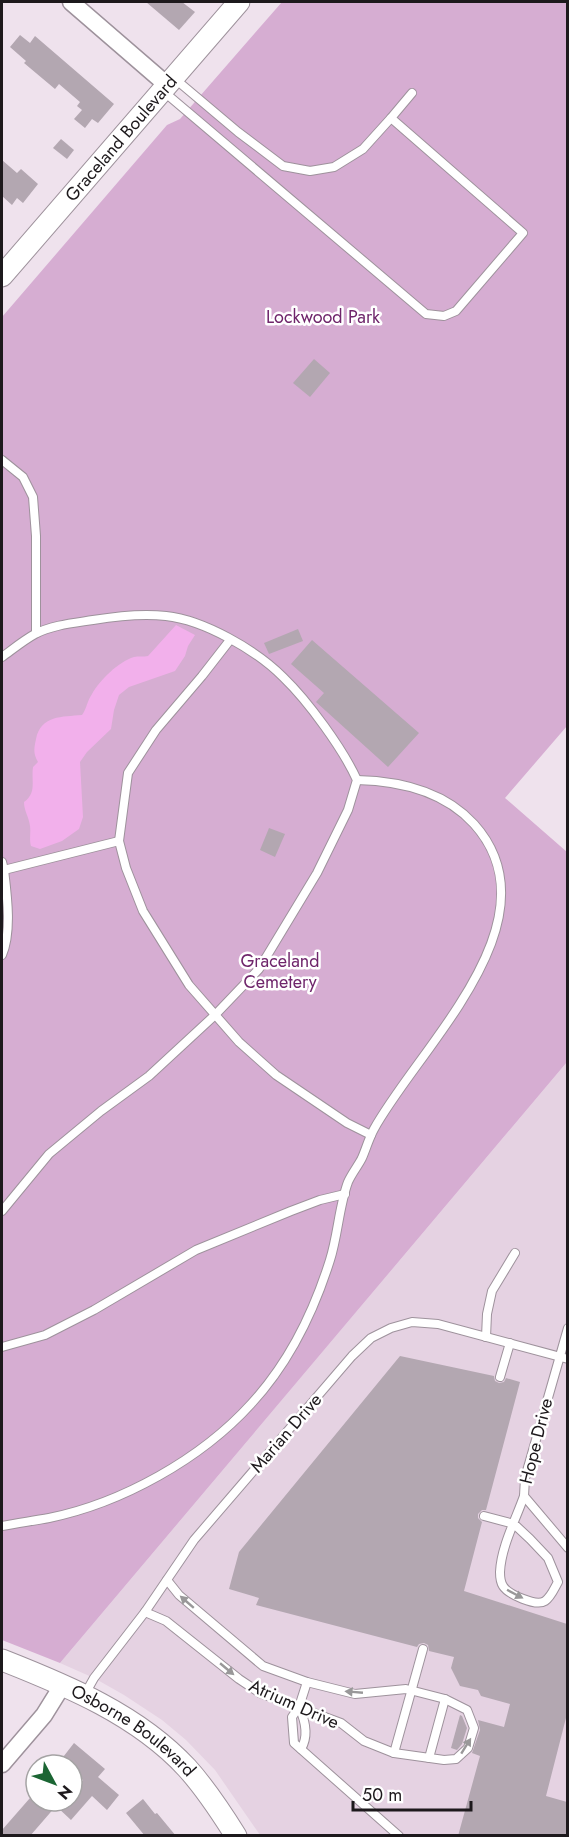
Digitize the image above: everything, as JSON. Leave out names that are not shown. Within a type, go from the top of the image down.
[{"type":"street","points":[[71,2],[168,84]]},
{"type":"street","name":"Graceland Boulevard","points":[[4,268],[238,2]]},
{"type":"street","name":"Osborne Boulevard","points":[[2,1660],[84,1696],[140,1727],[170,1751],[204,1788],[236,1836]]},
{"type":"street","points":[[2,1764],[44,1714],[62,1686]]},
{"type":"lane","points":[[168,84],[426,314],[444,316],[456,311],[466,301],[523,233],[391,118]]},
{"type":"lane","points":[[168,84],[283,166],[310,171],[334,167],[363,149],[412,93]]},
{"type":"lane","points":[[2,460],[23,477],[33,497],[36,536],[36,633]]},
{"type":"lane","points":[[2,657],[36,633],[65,624],[123,615],[166,616],[190,621],[252,652],[283,677],[350,763],[357,780],[348,810],[317,873],[259,969],[215,1015],[149,1076],[49,1154],[2,1211]]},
{"type":"lane","points":[[230,640],[146,744],[128,773],[119,841],[126,868],[143,911],[189,985],[215,1015],[276,1075],[347,1123],[371,1135]]},
{"type":"lane","points":[[2,1526],[51,1518],[136,1488],[184,1462],[251,1405],[286,1358],[308,1318],[330,1260],[348,1182],[362,1159],[371,1135],[404,1082],[432,1046],[484,963],[494,938],[500,912],[502,885],[496,860],[485,837],[464,813],[439,796],[410,786],[357,780]]},
{"type":"lane","points":[[2,955],[5,948],[8,906],[3,866],[119,841]]},
{"type":"lane","points":[[2,1347],[45,1335],[75,1320],[196,1250],[320,1200],[345,1194]]},
{"type":"lane","points":[[486,1336],[487,1314],[492,1291],[515,1253]]},
{"type":"lane","name":"Marian Drive","points":[[84,1696],[94,1678],[145,1612],[194,1540],[352,1356],[371,1338],[391,1328],[412,1322],[438,1324],[567,1359]]},
{"type":"lane","name":"Hope Drive","points":[[567,1328],[525,1478],[524,1496],[567,1548]]},
{"type":"lane","points":[[500,1377],[510,1343]]},
{"type":"lane","points":[[484,1516],[514,1524],[548,1558],[558,1582],[551,1596],[543,1603],[528,1601],[509,1593],[502,1585],[500,1572],[505,1548],[514,1524],[524,1496]]},
{"type":"lane","name":"Atrium Drive","points":[[145,1612],[166,1621],[239,1680],[260,1693],[341,1723],[364,1741],[394,1753],[444,1760],[456,1759],[468,1748],[474,1728],[467,1710],[445,1699],[412,1690],[398,1689],[356,1694],[307,1682],[263,1666],[179,1595],[167,1580]]},
{"type":"lane","points":[[394,1753],[423,1649]]},
{"type":"lane","points":[[307,1682],[292,1717],[294,1743],[399,1836]]},
{"type":"lane","points":[[429,1758],[445,1699]]},
{"type":"shaded area","points":[[176,625],[195,635],[175,671],[129,687],[119,695],[111,729],[80,762],[83,817],[79,829],[62,841],[40,849],[31,846],[30,826],[24,802],[32,791],[33,767],[38,762],[34,751],[42,725],[60,717],[82,715],[95,689],[110,672],[128,659],[148,656]]},
{"type":"shaded area","points":[[567,1062],[567,1835],[260,1835],[215,1770],[186,1740],[162,1720],[124,1695],[60,1663]]},
{"type":"green space","name":"Graceland Cemetery","points":[[282,2],[567,2],[567,726],[505,798],[567,852],[567,1062],[60,1663],[2,1640],[2,317],[167,125],[180,119]]},
{"type":"building","points":[[146,2],[182,2],[195,12],[179,30]]},
{"type":"building","points":[[20,35],[30,43],[35,36],[114,104],[98,123],[92,119],[85,128],[74,119],[82,110],[77,106],[80,102],[59,84],[55,89],[24,63],[26,61],[10,47]]},
{"type":"building","points":[[61,139],[74,150],[67,159],[53,148]]},
{"type":"building","points":[[2,160],[17,173],[21,169],[38,184],[23,203],[17,198],[12,205],[2,196]]},
{"type":"building","points":[[314,359],[330,373],[310,397],[293,383]]},
{"type":"building","points":[[298,629],[303,641],[269,654],[264,643]]},
{"type":"building","points":[[312,640],[419,733],[388,767],[316,702],[324,693],[291,664]]},
{"type":"building","points":[[269,828],[285,834],[275,857],[260,850]]},
{"type":"building","points":[[400,1356],[494,1376],[495,1381],[499,1383],[504,1382],[506,1378],[520,1382],[486,1510],[478,1514],[482,1522],[464,1591],[567,1624],[567,1714],[546,1796],[567,1802],[567,1836],[458,1836],[480,1756],[472,1753],[480,1730],[478,1720],[504,1727],[510,1704],[481,1696],[478,1690],[460,1686],[451,1668],[454,1657],[429,1651],[428,1645],[424,1643],[417,1647],[256,1605],[259,1598],[229,1589],[239,1552]]},
{"type":"building","points":[[460,1715],[467,1728],[462,1744],[457,1750],[451,1748]]},
{"type":"building","points":[[74,1743],[105,1769],[98,1777],[119,1795],[107,1810],[92,1796],[84,1805],[84,1753],[66,1753]]},
{"type":"building","points":[[143,1799],[176,1836],[145,1836],[126,1813]]},
{"type":"building","points":[[24,1805],[24,1813],[50,1813],[30,1836],[2,1836],[2,1830]]},
{"type":"building","points":[[64,1813],[77,1813],[71,1820]]},
{"type":"park label","name":"Lockwood Park","points":[[323,317]]}]
